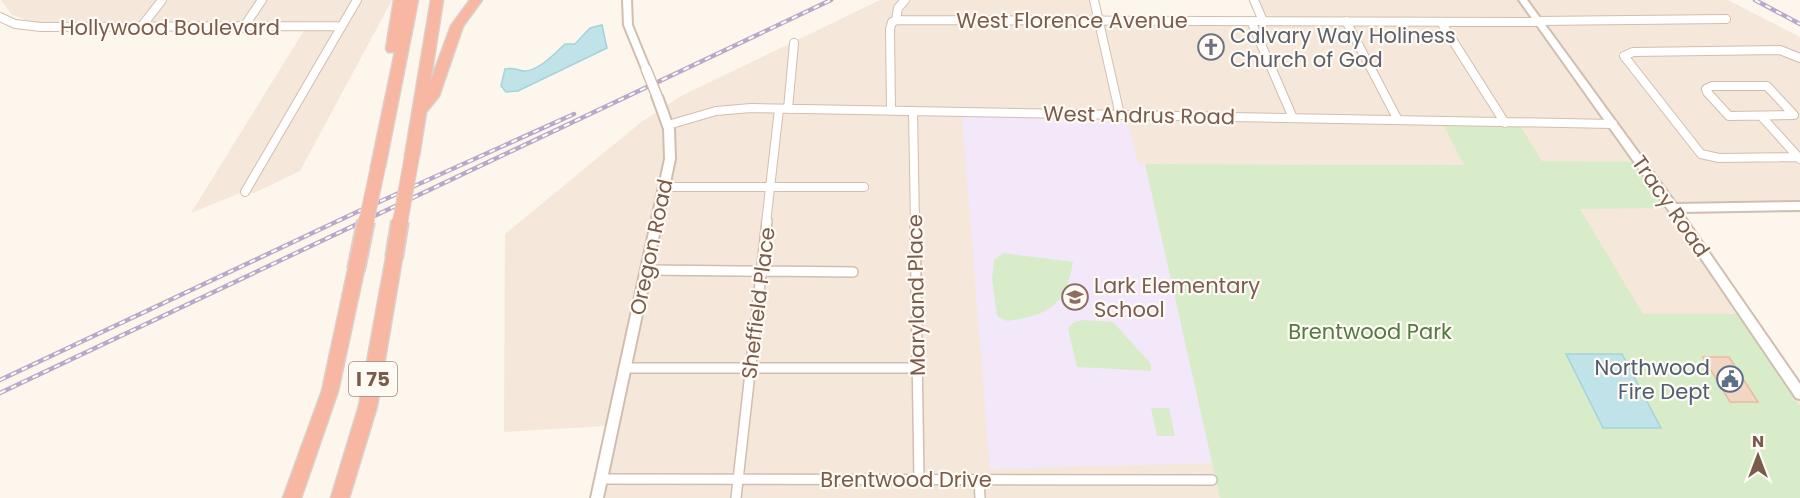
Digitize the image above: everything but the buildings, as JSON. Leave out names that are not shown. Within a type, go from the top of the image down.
[{"type":"highway","points":[[378,167],[374,152],[400,0]]},
{"type":"highway","name":"I 75","points":[[292,498],[330,391],[412,0]]},
{"type":"highway","name":"I 75","points":[[340,498],[368,405],[437,0]]},
{"type":"highway","points":[[419,112],[432,96],[457,27],[476,0]]},
{"type":"street","points":[[141,27],[162,0]]},
{"type":"street","points":[[243,28],[262,0]]},
{"type":"street","points":[[245,192],[357,0]]},
{"type":"street","name":"Oregon Road","points":[[597,498],[647,270],[671,147],[668,125],[628,25],[627,0]]},
{"type":"street","points":[[891,111],[890,29],[896,20],[898,8],[905,0]]},
{"type":"street","points":[[1094,0],[1120,115]]},
{"type":"street","points":[[1254,0],[1263,21]]},
{"type":"street","name":"Tracy Road","points":[[1523,0],[1673,208],[1800,394]]},
{"type":"street","name":"Hollywood Boulevard","points":[[0,17],[15,24],[35,27],[341,26]]},
{"type":"street","name":"West Florence Avenue","points":[[896,20],[1441,22],[1726,19]]},
{"type":"street","points":[[1251,21],[1293,118]]},
{"type":"street","points":[[1346,21],[1398,120]]},
{"type":"street","points":[[1441,22],[1505,123]]},
{"type":"street","name":"Sheffield Place","points":[[736,498],[771,187],[794,43]]},
{"type":"street","points":[[1799,158],[1719,158],[1701,154],[1624,57],[1633,52],[1783,50],[1800,58]]},
{"type":"street","points":[[1762,117],[1791,117],[1794,114],[1767,87],[1706,89],[1729,116],[1762,117],[1799,158]]},
{"type":"street","name":"West Andrus Road","points":[[668,125],[725,110],[783,109],[1613,124]]},
{"type":"street","name":"Maryland Place","points":[[913,111],[919,479]]},
{"type":"street","points":[[664,187],[864,187]]},
{"type":"street","points":[[1673,208],[1800,206]]},
{"type":"street","points":[[647,270],[853,272]]},
{"type":"street","points":[[625,368],[917,368]]},
{"type":"street","name":"Brentwood Drive","points":[[601,480],[1212,480]]},
{"type":"street","points":[[979,480],[980,498]]},
{"type":"shaded area","points":[[1,0],[392,0],[300,171],[254,193],[240,193],[191,213],[308,24],[45,24],[27,21],[11,14]]},
{"type":"shaded area","points":[[880,0],[1097,0],[1101,17],[1260,19],[1252,0],[1728,0],[1800,37],[1800,212],[1684,214],[1800,381],[1800,498],[590,498],[605,426],[504,432],[505,234],[640,123],[681,96]]},
{"type":"shaded area","name":"Lark Elementary School","points":[[962,116],[1127,118],[1138,164],[1145,164],[1214,463],[990,469]]},
{"type":"green space","name":"Brentwood Park","points":[[1443,124],[1519,124],[1542,161],[1638,162],[1670,208],[1580,209],[1643,314],[1738,314],[1800,406],[1800,498],[1220,498],[1145,164],[1464,165]]},
{"type":"green space","points":[[1003,253],[1073,262],[1066,289],[1053,306],[1034,316],[1021,319],[1007,321],[997,316],[992,279],[994,260]]},
{"type":"green space","points":[[1083,320],[1113,322],[1151,364],[1151,371],[1077,367],[1068,329],[1074,322]]},
{"type":"green space","points":[[1151,408],[1169,408],[1175,436],[1157,436]]},
{"type":"water","points":[[602,25],[607,48],[518,91],[506,92],[501,86],[505,69],[513,68],[524,71],[535,68],[565,44],[575,44],[590,28]]},
{"type":"water","points":[[1566,354],[1622,354],[1661,428],[1603,428]]},
{"type":"railway","points":[[0,393],[831,0]]},
{"type":"railway","points":[[1755,0],[1800,24]]},
{"type":"railway","points":[[0,380],[359,211],[574,114]]},
{"type":"place","name":"Calvary Way Holiness Church of God","points":[[1211,47]]},
{"type":"place","name":"Lark Elementary School","points":[[1075,297]]},
{"type":"place","name":"Northwood Fire Dept","points":[[1730,379]]}]
